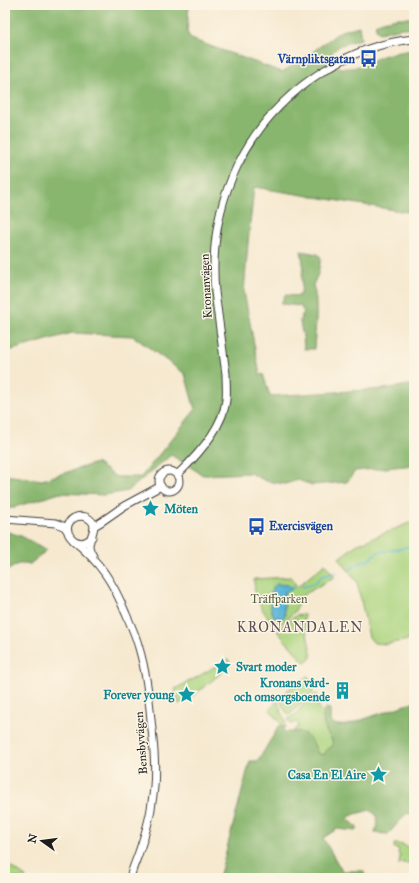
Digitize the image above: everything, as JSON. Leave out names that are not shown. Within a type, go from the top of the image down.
[{"type":"street","name":"Kronanvägen","points":[[177,475],[214,432],[222,417],[226,401],[226,374],[215,292],[214,255],[221,210],[230,181],[239,161],[264,123],[288,97],[306,82],[333,65],[371,48],[414,39]]},
{"type":"street","points":[[172,471],[177,475],[179,481],[175,488],[169,490],[161,486],[160,478],[164,473],[172,471]]},
{"type":"street","points":[[94,526],[124,506],[161,486]]},
{"type":"street","points":[[5,519],[59,524],[65,527],[70,537],[78,542],[89,540],[94,530],[94,526],[90,520],[82,516],[39,522]]},
{"type":"street","points":[[68,532],[70,522],[77,517]]},
{"type":"street","name":"Bensbyvägen","points":[[92,536],[90,543],[92,554],[118,594],[135,635],[143,661],[149,696],[154,751],[154,787],[148,824],[130,878]]},
{"type":"street","name":"Bensbyvägen","points":[[74,540],[98,563]]},
{"type":"street","name":"Bensbyvägen","points":[[134,878],[137,857]]},
{"type":"green space","points":[[5,5],[189,5],[187,32],[191,39],[282,72],[300,61],[341,31],[359,26],[361,39],[341,45],[332,52],[334,64],[338,67],[353,68],[383,56],[414,50],[414,212],[254,187],[244,292],[260,375],[263,374],[270,396],[384,389],[414,384],[414,465],[355,471],[347,482],[312,485],[298,480],[285,484],[266,481],[250,473],[203,475],[171,455],[128,491],[104,495],[60,493],[5,510],[5,475],[42,480],[96,463],[116,477],[141,477],[195,410],[185,374],[133,336],[72,333],[5,353]]},
{"type":"green space","points":[[397,18],[414,18],[414,28],[402,28],[379,33],[377,31],[375,24]]},
{"type":"green space","points":[[301,251],[318,254],[321,258],[318,274],[313,285],[316,300],[314,349],[304,349],[300,322],[304,312],[300,306],[281,304],[285,295],[298,296],[301,294],[303,263]]},
{"type":"green space","points":[[414,521],[414,639],[386,644],[374,643],[369,637],[357,582],[339,558],[356,545]]},
{"type":"green space","points":[[5,531],[21,536],[47,550],[30,564],[18,564],[5,572]]},
{"type":"green space","name":"Träffparken","points":[[325,564],[334,577],[300,597],[295,611],[277,626],[274,626],[262,609],[255,594],[254,579],[291,577],[297,587]]},
{"type":"green space","points":[[303,613],[311,652],[311,658],[304,662],[277,631],[298,614],[300,616]]},
{"type":"green space","points":[[228,659],[231,664],[200,690],[179,704],[175,689]]},
{"type":"green space","points":[[308,676],[311,681],[313,693],[302,701],[292,713],[289,715],[287,714],[279,698],[291,687]]},
{"type":"green space","points":[[317,694],[320,711],[324,712],[323,718],[328,734],[333,741],[333,747],[326,750],[324,755],[318,754],[300,732],[294,732],[294,730],[299,726],[296,722],[292,724],[290,723],[288,719],[296,714],[305,702]]},
{"type":"green space","points":[[277,701],[285,719],[285,728],[270,710]]},
{"type":"green space","points":[[414,702],[414,815],[407,813],[388,834],[375,833],[377,816],[370,810],[347,818],[358,828],[356,831],[337,829],[323,838],[342,871],[363,871],[367,878],[219,878],[250,761],[258,761],[279,726],[284,726],[283,731],[303,733],[309,737],[318,754],[324,755],[326,750],[333,746],[324,725],[323,719],[325,708],[330,709],[330,722],[336,725],[347,725]]},
{"type":"green space","points":[[394,844],[406,846],[414,854],[408,864],[400,862],[399,866],[399,849],[394,848]]},
{"type":"green space","points":[[5,863],[26,877],[26,878],[5,878]]},
{"type":"water","points":[[277,584],[288,585],[292,588],[285,592],[285,616],[280,619],[279,617],[275,618],[270,605],[270,595]]},
{"type":"waterway","points":[[389,550],[414,545]]},
{"type":"waterway","points":[[350,569],[369,560],[377,552],[387,551]]},
{"type":"waterway","points":[[302,587],[315,583],[322,576],[335,573]]},
{"type":"place","name":"Värnpliktsgatan","points":[[368,59]]},
{"type":"place","name":"Möten","points":[[151,509]]},
{"type":"place","name":"Exercisvägen","points":[[256,526]]},
{"type":"place","name":"Svart moder","points":[[223,667]]},
{"type":"place","name":"Kronans vård- och omsorgsboende","points":[[343,690]]},
{"type":"place","name":"Forever young","points":[[187,695]]},
{"type":"place","name":"Casa En El Aire","points":[[379,775]]},
{"type":"district","name":"KRONANDALEN","points":[[300,627]]}]
